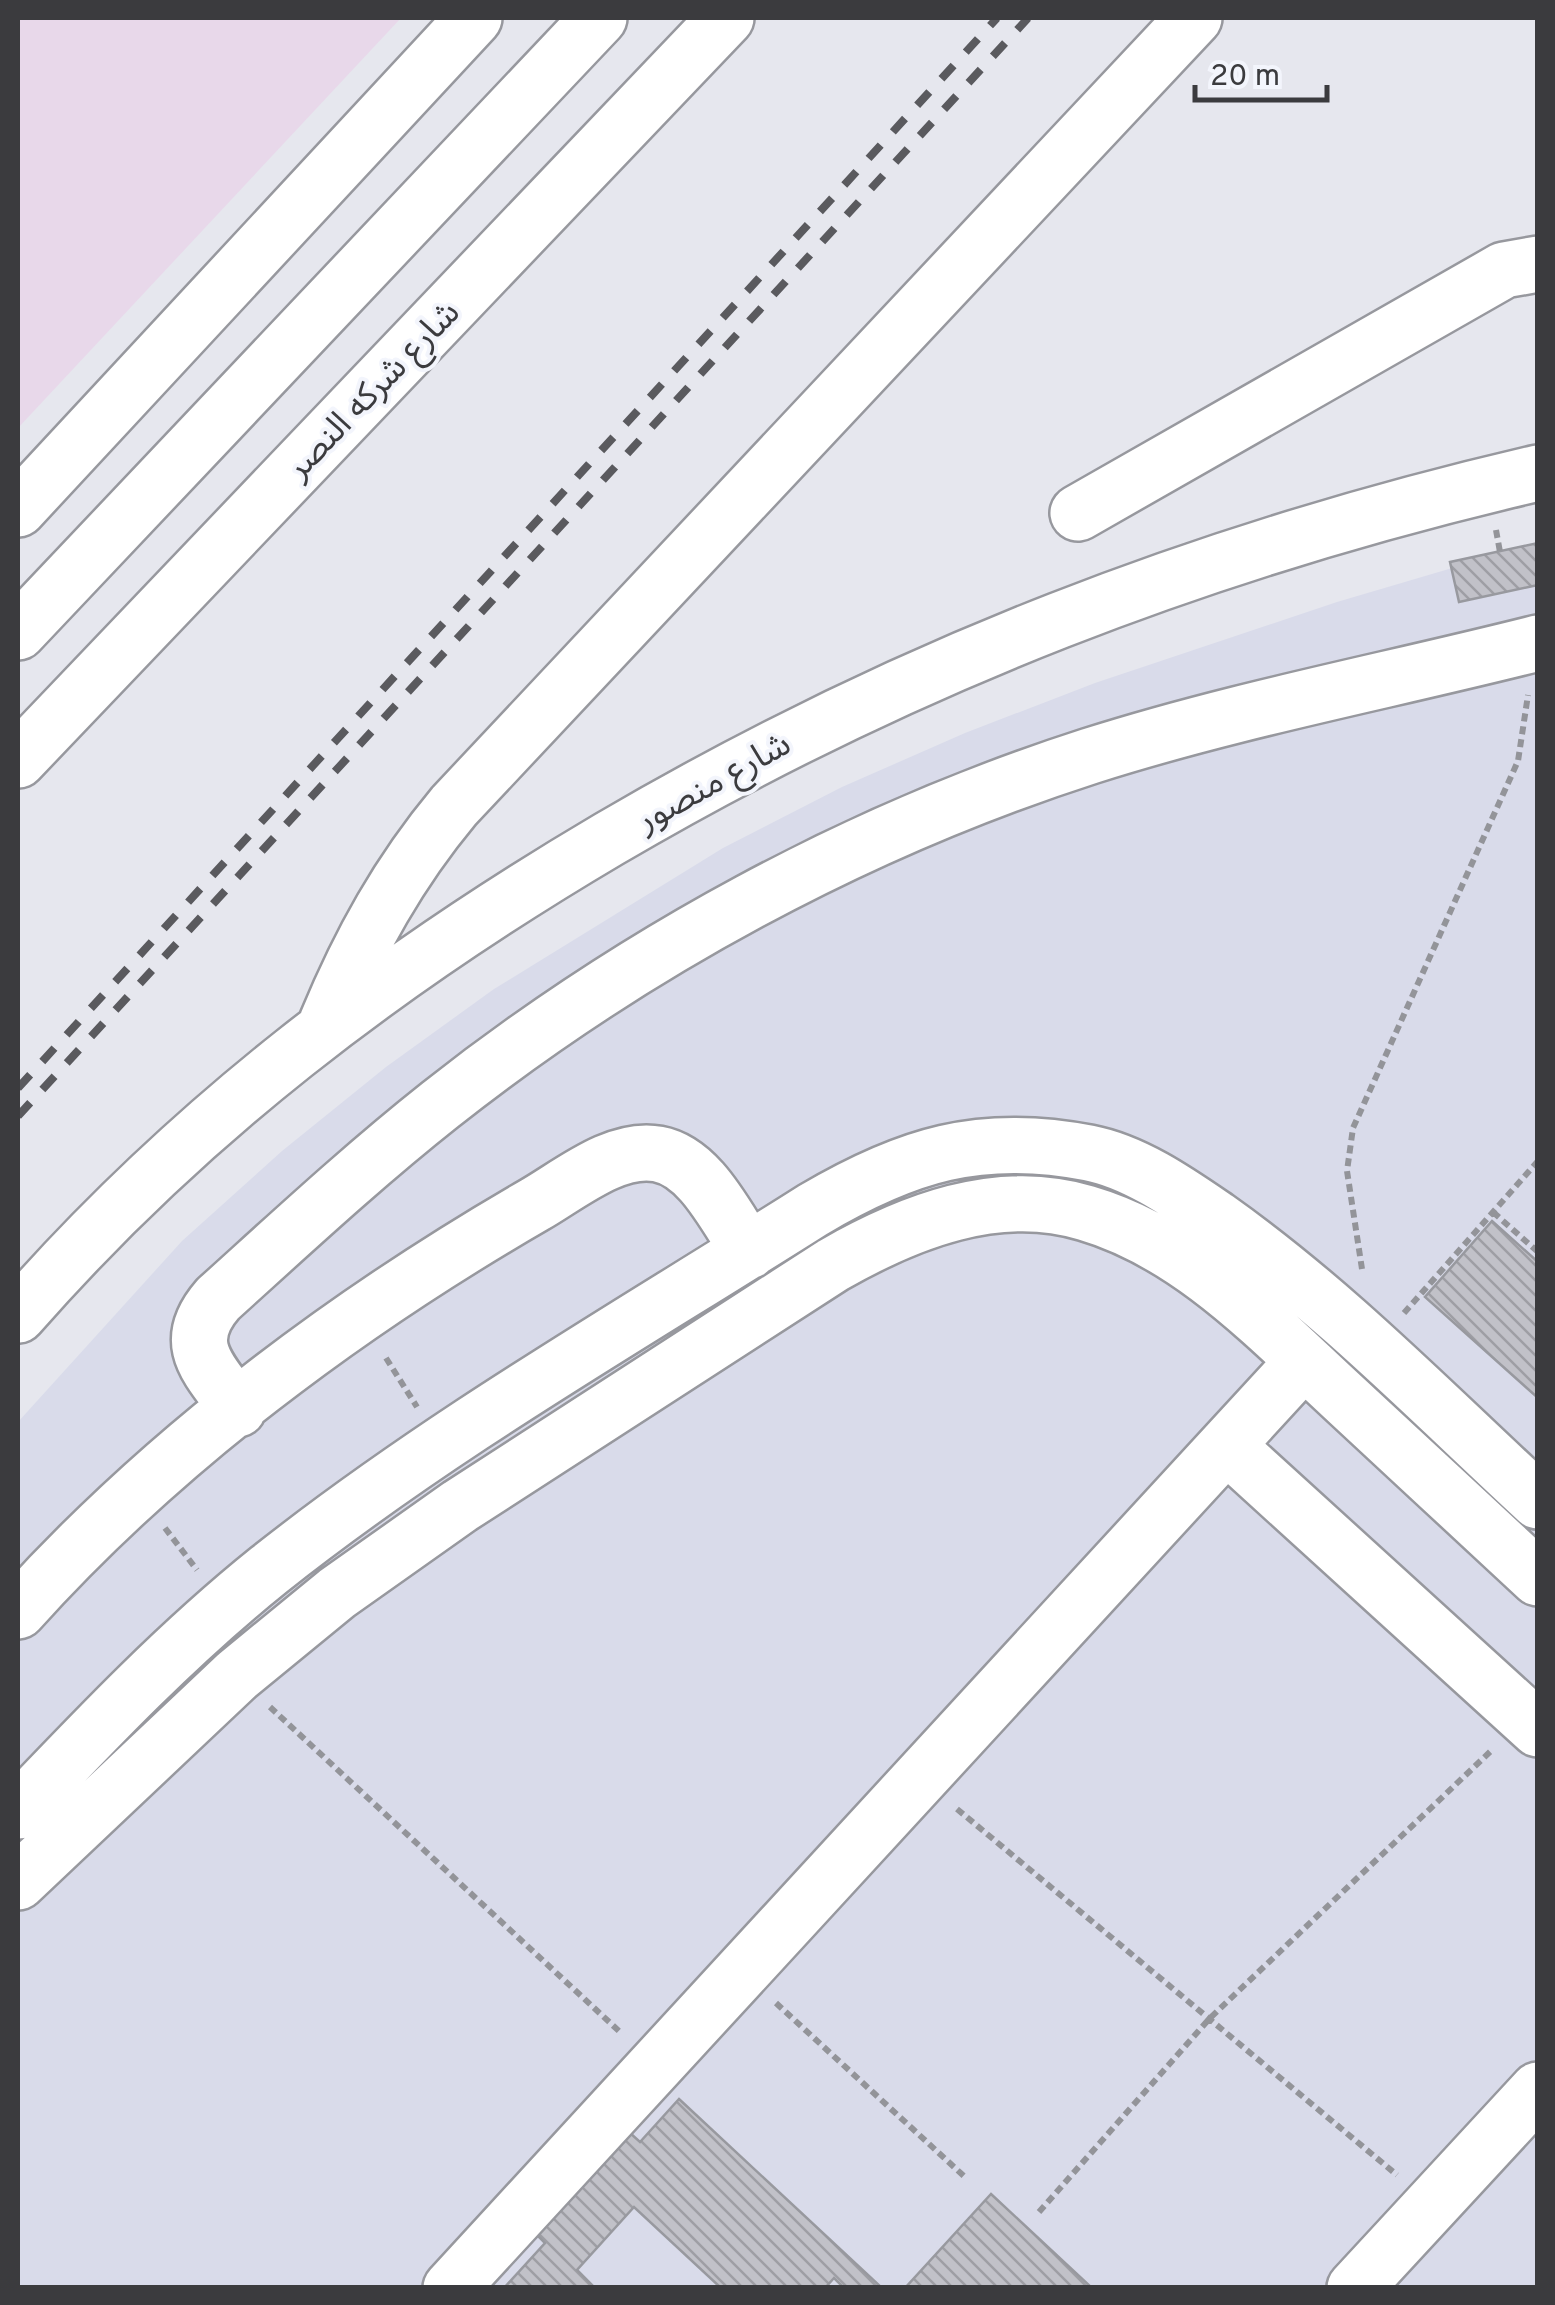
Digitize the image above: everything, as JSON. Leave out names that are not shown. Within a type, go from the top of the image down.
[{"type":"street","points":[[18,510],[474,18]]},
{"type":"street","points":[[18,632],[599,18]]},
{"type":"street","name":"شارع شركه النصر","points":[[18,760],[726,18]]},
{"type":"street","points":[[326,1025],[385,901],[454,806],[1194,18]]},
{"type":"street","points":[[1078,513],[1504,270],[1538,264]]},
{"type":"street","name":"شارع منصور","points":[[18,1315],[88,1234],[145,1179],[326,1025],[505,901],[720,774],[846,709],[974,651],[1138,588],[1255,549],[1538,473]]},
{"type":"street","points":[[238,1408],[203,1361],[198,1348],[202,1322],[218,1299],[362,1168],[442,1103],[524,1042],[697,932],[880,839],[1086,758],[1316,693],[1530,645]]},
{"type":"street","points":[[18,1812],[126,1698],[226,1606],[347,1510],[748,1251],[877,1173],[946,1151],[1020,1144],[1092,1154],[1168,1185],[1300,1282],[1538,1501]]},
{"type":"street","points":[[18,1611],[138,1492],[238,1408],[360,1317],[535,1204],[602,1166],[639,1153],[669,1158],[695,1174],[748,1251]]},
{"type":"street","points":[[18,1882],[237,1674],[352,1582],[460,1506],[890,1232],[970,1210],[1019,1205],[1085,1212],[1148,1239],[1208,1277],[1538,1578]]},
{"type":"street","points":[[452,2288],[1304,1361]]},
{"type":"street","points":[[1227,1446],[1532,1724]]},
{"type":"street","points":[[1355,2288],[1538,2090]]},
{"type":"path","points":[[1362,1270],[1347,1171],[1353,1128],[1518,761],[1528,708],[1530,645]]},
{"type":"path","points":[[1374,1348],[1538,1160]]},
{"type":"path","points":[[1493,1212],[1538,1252]]},
{"type":"path","points":[[360,1317],[442,1446]]},
{"type":"path","points":[[138,1492],[226,1606]]},
{"type":"path","points":[[266,1704],[656,2066]]},
{"type":"path","points":[[1040,2212],[1210,2019],[1532,1724]]},
{"type":"path","points":[[921,1780],[1432,2204]]},
{"type":"path","points":[[742,1972],[966,2178]]},
{"type":"shaded area","points":[[18,18],[401,18],[18,428]]},
{"type":"shaded area","points":[[1537,543],[1537,2287],[18,2287],[18,1422],[182,1241],[282,1151],[386,1067],[494,989],[723,848],[842,787],[965,733],[1095,683],[1337,602]]},
{"type":"building","points":[[1538,543],[1538,585],[1459,602],[1450,562]]},
{"type":"building","points":[[1492,1221],[1538,1262],[1538,1398],[1425,1297]]},
{"type":"building","points":[[679,2099],[882,2288],[844,2288],[834,2278],[825,2288],[721,2288],[634,2207],[577,2270],[595,2288],[504,2288],[545,2243],[536,2234],[629,2132],[640,2142]]},
{"type":"building","points":[[991,2194],[1092,2288],[905,2288]]},
{"type":"railway","points":[[18,1088],[997,18]]},
{"type":"railway","points":[[18,1116],[1028,18]]}]
